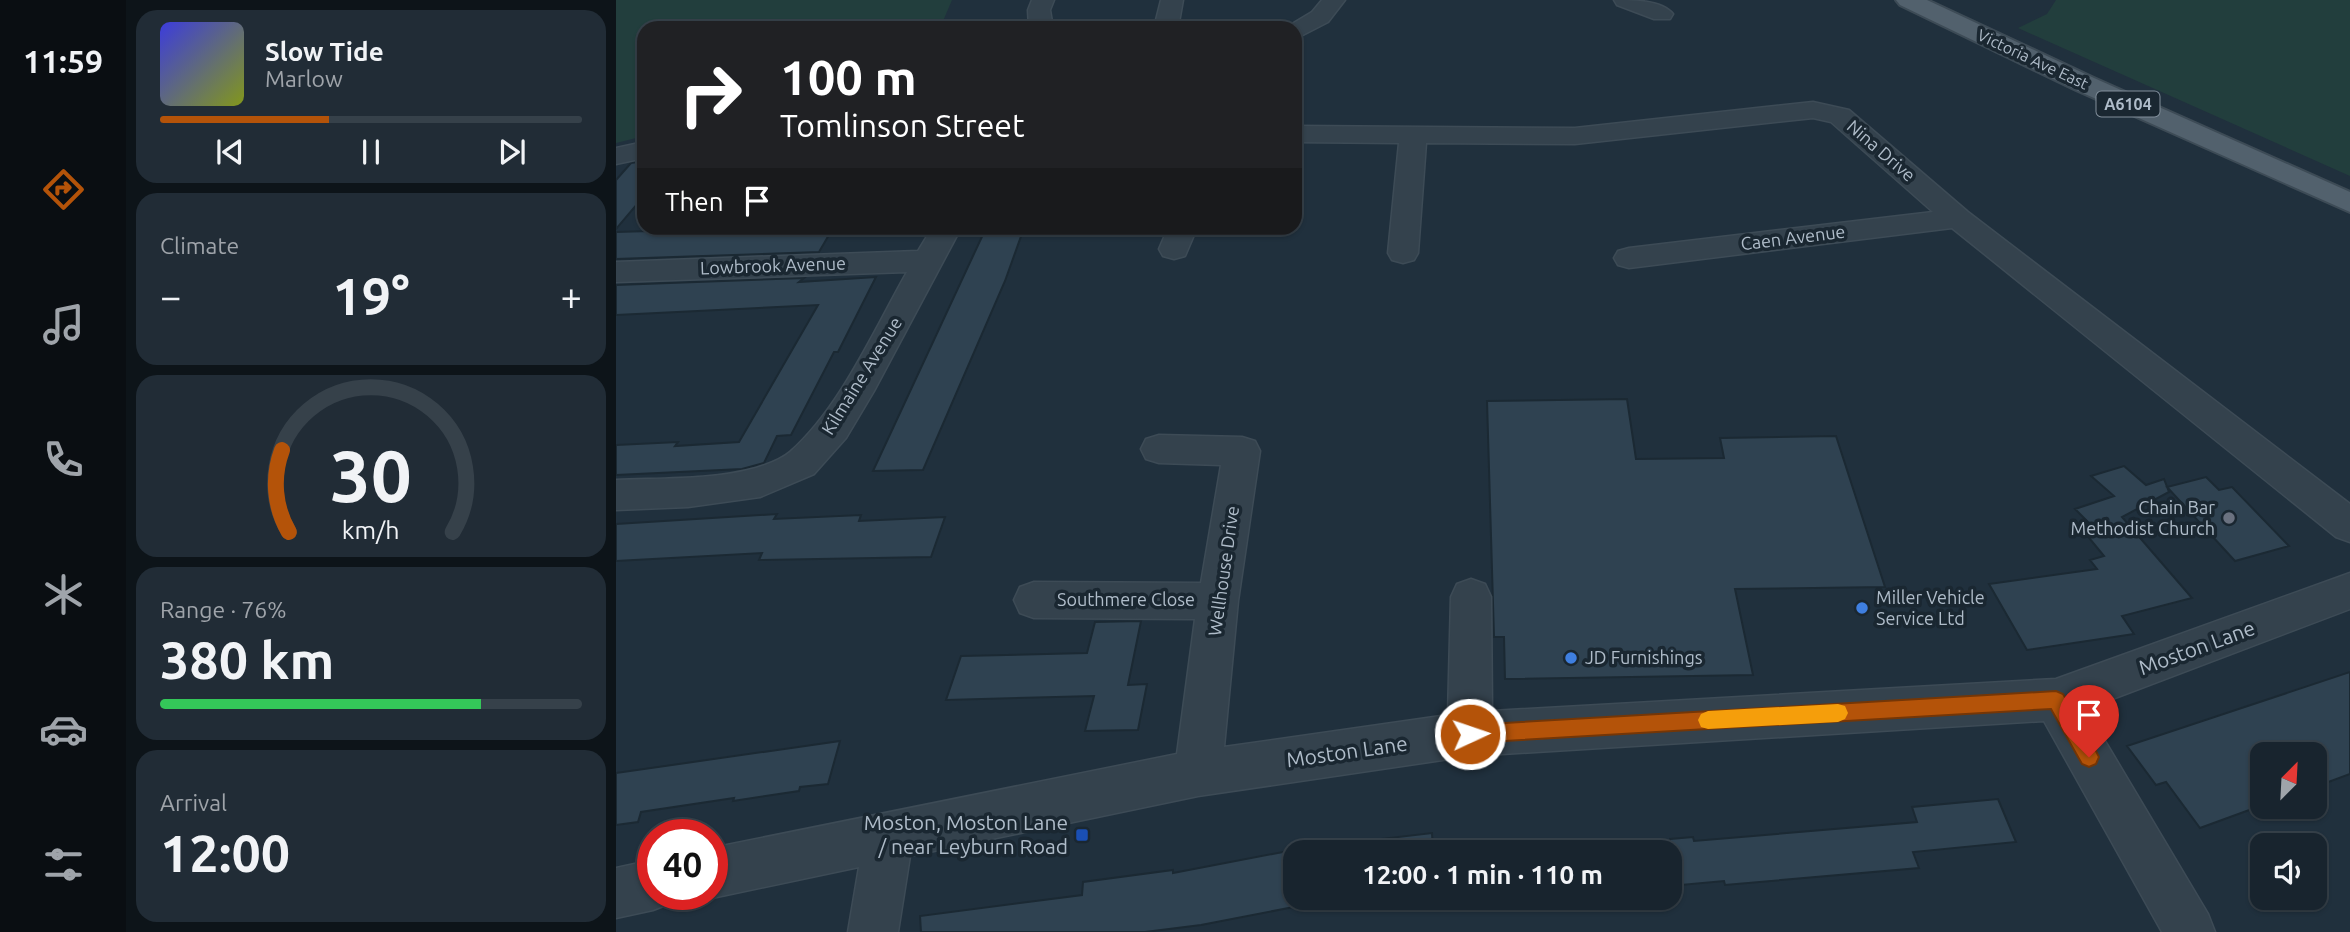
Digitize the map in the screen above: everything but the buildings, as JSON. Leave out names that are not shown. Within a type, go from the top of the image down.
[{"type":"main road","name":"Victoria Ave East","points":[[1908,0],[2085,84],[2350,203]]},
{"type":"street","points":[[1040,21],[1039,10],[1042,0]]},
{"type":"street","points":[[1168,21],[1172,0]]},
{"type":"street","points":[[1302,28],[1320,17],[1334,0]]},
{"type":"street","points":[[1625,0],[1662,15]]},
{"type":"street","name":"Nina Drive","points":[[1302,134],[1575,136],[1813,110],[1840,116],[1958,218],[2350,526]]},
{"type":"street","points":[[1403,253],[1413,136]]},
{"type":"street","points":[[616,156],[637,152]]},
{"type":"street","name":"Caen Avenue","points":[[1629,258],[1958,218]]},
{"type":"street","name":"Kilmaine Avenue","points":[[616,495],[688,492],[760,482],[800,464],[833,428],[943,235]]},
{"type":"street","name":"Lowbrook Avenue","points":[[616,272],[930,261]]},
{"type":"street","name":"Wellhouse Drive","points":[[1159,450],[1241,451],[1218,601],[1198,774]]},
{"type":"street","name":"Moston Lane","points":[[728,870],[1198,774],[1470,734],[2056,700],[2350,591]]},
{"type":"street","points":[[1470,734],[1471,597]]},
{"type":"street","name":"Southmere Close","points":[[1034,600],[1218,601]]},
{"type":"street","points":[[2056,700],[2190,932]]},
{"type":"street","points":[[873,932],[889,836]]},
{"type":"street","points":[[616,893],[637,888]]},
{"type":"green space","points":[[616,0],[952,0],[943,21],[637,21],[637,138],[616,143]]},
{"type":"green space","points":[[2056,0],[2350,0],[2350,176],[2018,28],[2047,14]]},
{"type":"slow traffic","points":[[1708,720],[1838,713]]},
{"type":"place","name":"Chain Bar Methodist Church","points":[[2229,518]]},
{"type":"place","name":"Miller Vehicle Service Ltd","points":[[1862,608]]},
{"type":"place","name":"JD Furnishings","points":[[1571,658]]},
{"type":"place","name":"Moston, Moston Lane / near Leyburn Road","points":[[1082,835]]},
{"type":"route","points":[[1470,734],[2056,700],[2089,757]]}]
